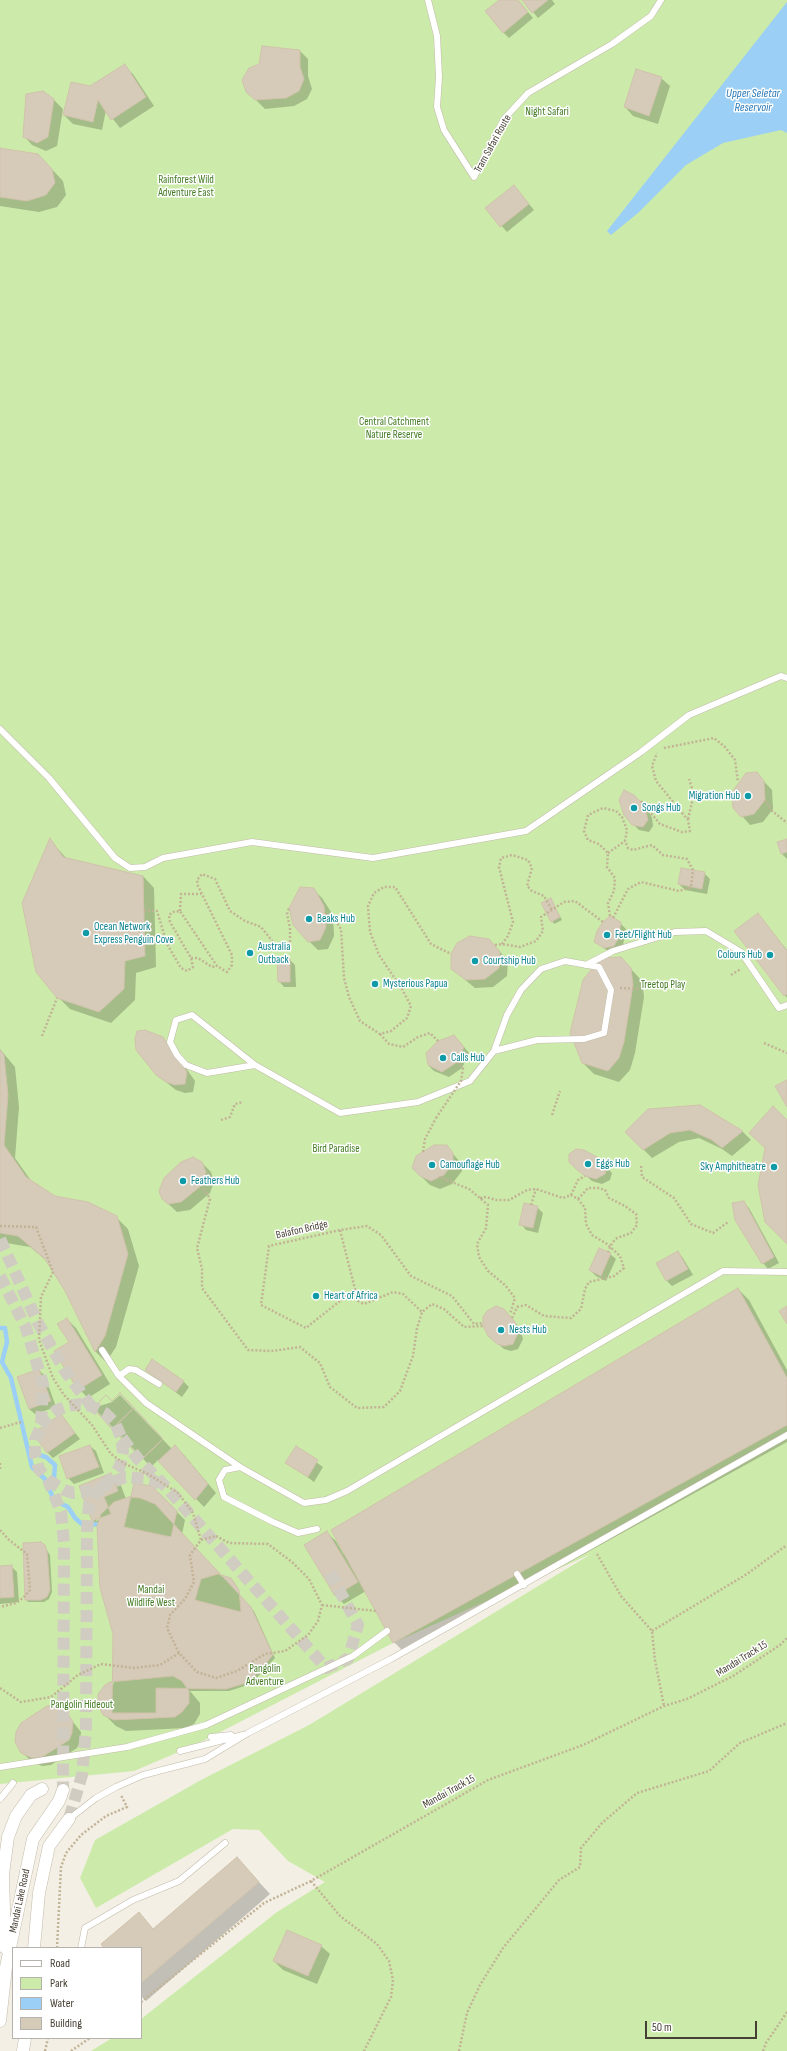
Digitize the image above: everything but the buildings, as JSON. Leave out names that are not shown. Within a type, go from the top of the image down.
[{"type":"street","points":[[6,1967],[2,1932],[3,1874],[8,1837],[16,1816],[31,1796],[42,1788]]},
{"type":"street","name":"Mandai Lake Road","points":[[0,2021],[6,1967],[33,1840],[59,1801],[63,1790]]},
{"type":"street","name":"Mandai Lake Road","points":[[34,1947],[39,1893],[49,1846],[69,1819]]},
{"type":"street","points":[[23,2051],[25,2039]]},
{"type":"lane","name":"Tram Safari Route","points":[[428,0],[437,36],[439,77],[437,106],[444,130],[474,177],[504,119],[528,93],[612,44],[651,16],[661,0]]},
{"type":"lane","points":[[0,729],[49,778],[115,858],[130,868],[145,868],[163,858],[252,842],[373,858],[526,831],[641,752],[689,715],[781,676],[787,678]]},
{"type":"lane","points":[[586,965],[613,951],[675,932],[706,931],[741,952],[779,1008],[787,1005]]},
{"type":"lane","points":[[255,1065],[207,1073],[186,1065],[177,1055],[170,1042],[176,1020],[192,1014],[255,1065],[340,1113],[418,1102],[470,1081],[494,1051],[507,1015],[521,990],[541,969],[565,961],[599,967],[610,990],[604,1033],[584,1039],[537,1040],[494,1051]]},
{"type":"lane","points":[[102,1350],[119,1376],[146,1402],[240,1468],[304,1503],[326,1500],[347,1491],[723,1271],[787,1272]]},
{"type":"lane","points":[[119,1376],[129,1369],[136,1370],[159,1384]]},
{"type":"lane","points":[[69,1819],[96,1798],[143,1775],[205,1759],[248,1733],[391,1659],[524,1585],[787,1435]]},
{"type":"lane","points":[[240,1468],[225,1470],[219,1480],[224,1498],[298,1533],[317,1530]]},
{"type":"lane","points":[[517,1574],[524,1585]]},
{"type":"lane","points":[[0,1767],[127,1747],[206,1725],[353,1656],[387,1631]]},
{"type":"lane","points":[[211,1737],[248,1733]]},
{"type":"lane","points":[[180,1751],[248,1733]]},
{"type":"lane","points":[[0,1799],[13,1783]]},
{"type":"lane","points":[[81,1947],[85,1928],[133,1900],[179,1881],[225,1843]]},
{"type":"path","points":[[688,820],[656,781],[652,766],[659,749],[714,738],[725,746],[735,760],[738,782]]},
{"type":"path","points":[[641,802],[660,824],[682,832],[690,831],[688,820],[694,794],[689,779]]},
{"type":"path","points":[[765,800],[772,811],[787,823]]},
{"type":"path","points":[[603,808],[616,811],[623,816],[627,830],[625,841],[628,848],[634,850],[652,845],[663,855],[687,859],[693,870],[691,887],[679,891],[641,882],[628,889],[611,917],[608,903],[614,891],[615,878],[607,867],[608,853],[599,844],[588,840],[584,832],[588,815],[603,808]]},
{"type":"path","points":[[608,853],[625,841]]},
{"type":"path","points":[[502,944],[508,936],[513,922],[499,867],[501,858],[512,855],[528,860],[532,868],[528,886],[532,891],[544,896],[552,910]]},
{"type":"path","points":[[201,894],[181,894],[180,911],[217,966],[227,972],[232,965],[232,955],[201,894],[197,880],[202,874],[215,879],[230,911],[245,921],[261,927],[277,947],[284,950],[290,947],[290,928],[287,914],[289,908]]},
{"type":"path","points":[[380,1034],[391,1031],[407,1018],[411,1006],[402,989],[379,955],[370,932],[368,906],[374,893],[384,887],[396,887],[431,944],[451,954]]},
{"type":"path","points":[[495,945],[502,944],[520,947],[536,941],[543,931],[541,917],[564,902],[575,901],[603,922]]},
{"type":"path","points":[[144,910],[157,911],[167,944],[181,968],[187,971],[193,967],[191,958],[170,922],[169,915],[173,912],[180,911]]},
{"type":"path","points":[[325,914],[335,920],[341,928],[344,978],[349,997],[360,1021],[380,1034],[389,1044],[403,1047],[418,1037],[430,1033],[438,1041]]},
{"type":"path","points":[[191,958],[198,958],[212,967],[217,966]]},
{"type":"path","points":[[610,990],[622,988],[640,989]]},
{"type":"path","points":[[42,1036],[57,998]]},
{"type":"path","points":[[764,1043],[787,1053]]},
{"type":"path","points":[[423,1152],[425,1139],[436,1118],[461,1080],[463,1068],[457,1062]]},
{"type":"path","points":[[552,1115],[560,1091]]},
{"type":"path","points":[[221,1120],[230,1117],[235,1104],[243,1102]]},
{"type":"path","points":[[641,1166],[642,1177],[674,1198],[691,1224],[713,1233],[728,1222]]},
{"type":"path","points":[[480,1198],[486,1197],[496,1200],[509,1200],[527,1190],[536,1190],[563,1198],[571,1195],[578,1180],[585,1176]]},
{"type":"path","points":[[439,1178],[468,1189],[488,1205],[486,1228],[477,1244],[479,1257],[488,1271],[505,1285],[515,1298],[510,1314]]},
{"type":"path","points":[[202,1185],[210,1199],[197,1248],[202,1269],[202,1288],[248,1350],[272,1351],[300,1347],[320,1363],[330,1387],[357,1408],[384,1408],[400,1391],[413,1356],[416,1328],[422,1312],[403,1294],[393,1292],[364,1304],[358,1301],[340,1230]]},
{"type":"path","points":[[578,1199],[588,1188],[598,1188],[605,1190],[609,1198],[625,1206],[636,1214],[637,1225],[631,1233],[617,1238],[608,1252]]},
{"type":"path","points":[[531,1205],[536,1190]]},
{"type":"path","points":[[512,1318],[516,1307],[526,1305],[544,1316],[571,1318],[581,1309],[585,1289],[589,1282],[614,1276],[624,1268],[620,1256],[592,1235],[586,1224],[585,1208],[578,1199],[571,1195]]},
{"type":"path","points":[[0,1226],[36,1227],[53,1272],[41,1297],[39,1340],[53,1378],[64,1395],[92,1425],[111,1454],[125,1464],[148,1474],[178,1493],[193,1513],[201,1540]]},
{"type":"path","name":"Balafon Bridge","points":[[355,1289],[306,1328],[261,1305],[269,1246],[340,1230],[367,1226],[381,1234],[411,1276],[452,1296],[474,1324],[484,1324],[464,1327],[444,1309],[432,1304],[422,1312]]},
{"type":"path","points":[[0,1428],[21,1422]]},
{"type":"path","points":[[0,1463],[0,1471]]},
{"type":"path","points":[[0,1530],[8,1540],[28,1554],[30,1590],[16,1603],[0,1607]]},
{"type":"path","points":[[216,1536],[229,1543],[268,1544],[292,1562],[308,1580],[322,1605],[318,1621],[308,1635],[285,1651],[264,1654],[237,1671],[216,1678],[197,1672],[179,1653],[167,1628],[170,1614],[185,1599],[194,1582],[190,1555],[201,1540],[216,1536]]},
{"type":"path","points":[[652,1631],[747,1574],[787,1545]]},
{"type":"path","points":[[595,1551],[620,1596],[652,1631],[655,1660],[664,1706]]},
{"type":"path","points":[[322,1605],[376,1611]]},
{"type":"path","name":"Mandai Track 15","points":[[142,2001],[264,1903],[311,1881],[416,1819],[488,1780],[583,1745],[664,1706],[687,1699],[733,1676],[780,1645],[787,1638]]},
{"type":"path","points":[[0,1688],[21,1702],[51,1697],[78,1675],[101,1664],[134,1668],[160,1665],[179,1653]]},
{"type":"path","points":[[459,2051],[468,2012],[480,1985],[503,1948],[559,1880],[580,1867],[581,1848],[602,1823],[637,1793],[709,1770],[740,1743],[787,1723]]},
{"type":"path","points":[[57,1947],[61,1867],[66,1853],[81,1835],[106,1816],[127,1807],[116,1787]]},
{"type":"path","points":[[311,1881],[340,1916],[377,1944],[389,1961],[393,1980],[391,1997],[364,2051]]},
{"type":"path","points":[[763,2051],[766,2043],[787,2012]]},
{"type":"path","points":[[45,2051],[48,2039]]},
{"type":"path","points":[[71,2051],[89,2039]]},
{"type":"green space","points":[[0,0],[787,0],[787,2051],[91,2051],[110,2039],[142,2039],[142,2018],[277,1912],[325,1882],[288,1861],[259,1830],[233,1829],[96,1908],[80,1878],[95,1840],[201,1780],[309,1725],[591,1554],[393,1643],[195,1745],[134,1771],[0,1784]]},
{"type":"water","name":"Upper Seletar Reservoir","points":[[787,2],[787,133],[781,130],[723,143],[686,165],[638,213],[611,235],[607,231]]},
{"type":"waterway","points":[[0,1328],[5,1328],[7,1342],[2,1362],[11,1378],[32,1467],[45,1479],[54,1500],[68,1507],[75,1518],[83,1525],[102,1524]]},
{"type":"waterway","points":[[29,1452],[46,1457],[55,1465],[54,1478],[49,1490]]},
{"type":"tunnel","points":[[0,1239],[38,1323],[65,1371],[91,1406]]},
{"type":"tunnel","points":[[0,1276],[26,1328],[43,1384],[41,1426],[35,1440],[35,1455],[39,1469],[48,1480],[61,1512],[64,1543],[63,1790]]},
{"type":"tunnel","points":[[41,1426],[48,1417],[57,1410],[80,1404],[91,1406],[105,1413],[115,1423],[121,1437],[123,1451],[120,1466],[112,1478],[100,1488],[89,1504],[87,1531],[86,1729],[82,1775],[69,1819]]},
{"type":"tunnel","points":[[122,1438],[138,1459],[166,1487],[326,1668],[348,1659],[358,1625],[330,1573]]},
{"type":"tunnel","points":[[48,1480],[64,1490],[73,1493],[92,1491],[125,1477],[151,1479],[161,1485]]},
{"type":"place","name":"Migration Hub","points":[[748,796]]},
{"type":"place","name":"Songs Hub","points":[[634,808]]},
{"type":"place","name":"Beaks Hub","points":[[309,919]]},
{"type":"place","name":"Ocean Network Express Penguin Cove","points":[[86,933]]},
{"type":"place","name":"Feet/Flight Hub","points":[[607,935]]},
{"type":"place","name":"Australia Outback","points":[[250,953]]},
{"type":"place","name":"Colours Hub","points":[[770,955]]},
{"type":"place","name":"Courtship Hub","points":[[475,961]]},
{"type":"place","name":"Mysterious Papua","points":[[375,984]]},
{"type":"place","name":"Calls Hub","points":[[443,1058]]},
{"type":"place","name":"Eggs Hub","points":[[588,1164]]},
{"type":"place","name":"Camouflage Hub","points":[[432,1165]]},
{"type":"place","name":"Sky Amphitheatre","points":[[774,1167]]},
{"type":"place","name":"Feathers Hub","points":[[183,1181]]},
{"type":"place","name":"Heart of Africa","points":[[316,1296]]},
{"type":"place","name":"Nests Hub","points":[[501,1330]]},
{"type":"park label","name":"Night Safari","points":[[547,112]]},
{"type":"park label","name":"Rainforest Wild Adventure East","points":[[186,186]]},
{"type":"park label","name":"Central Catchment Nature Reserve","points":[[394,428]]},
{"type":"park label","name":"Treetop Play","points":[[663,985]]},
{"type":"park label","name":"Bird Paradise","points":[[336,1149]]},
{"type":"park label","name":"Mandai Wildlife West","points":[[151,1596]]},
{"type":"park label","name":"Pangolin Adventure","points":[[265,1675]]},
{"type":"park label","name":"Pangolin Hideout","points":[[82,1705]]}]
